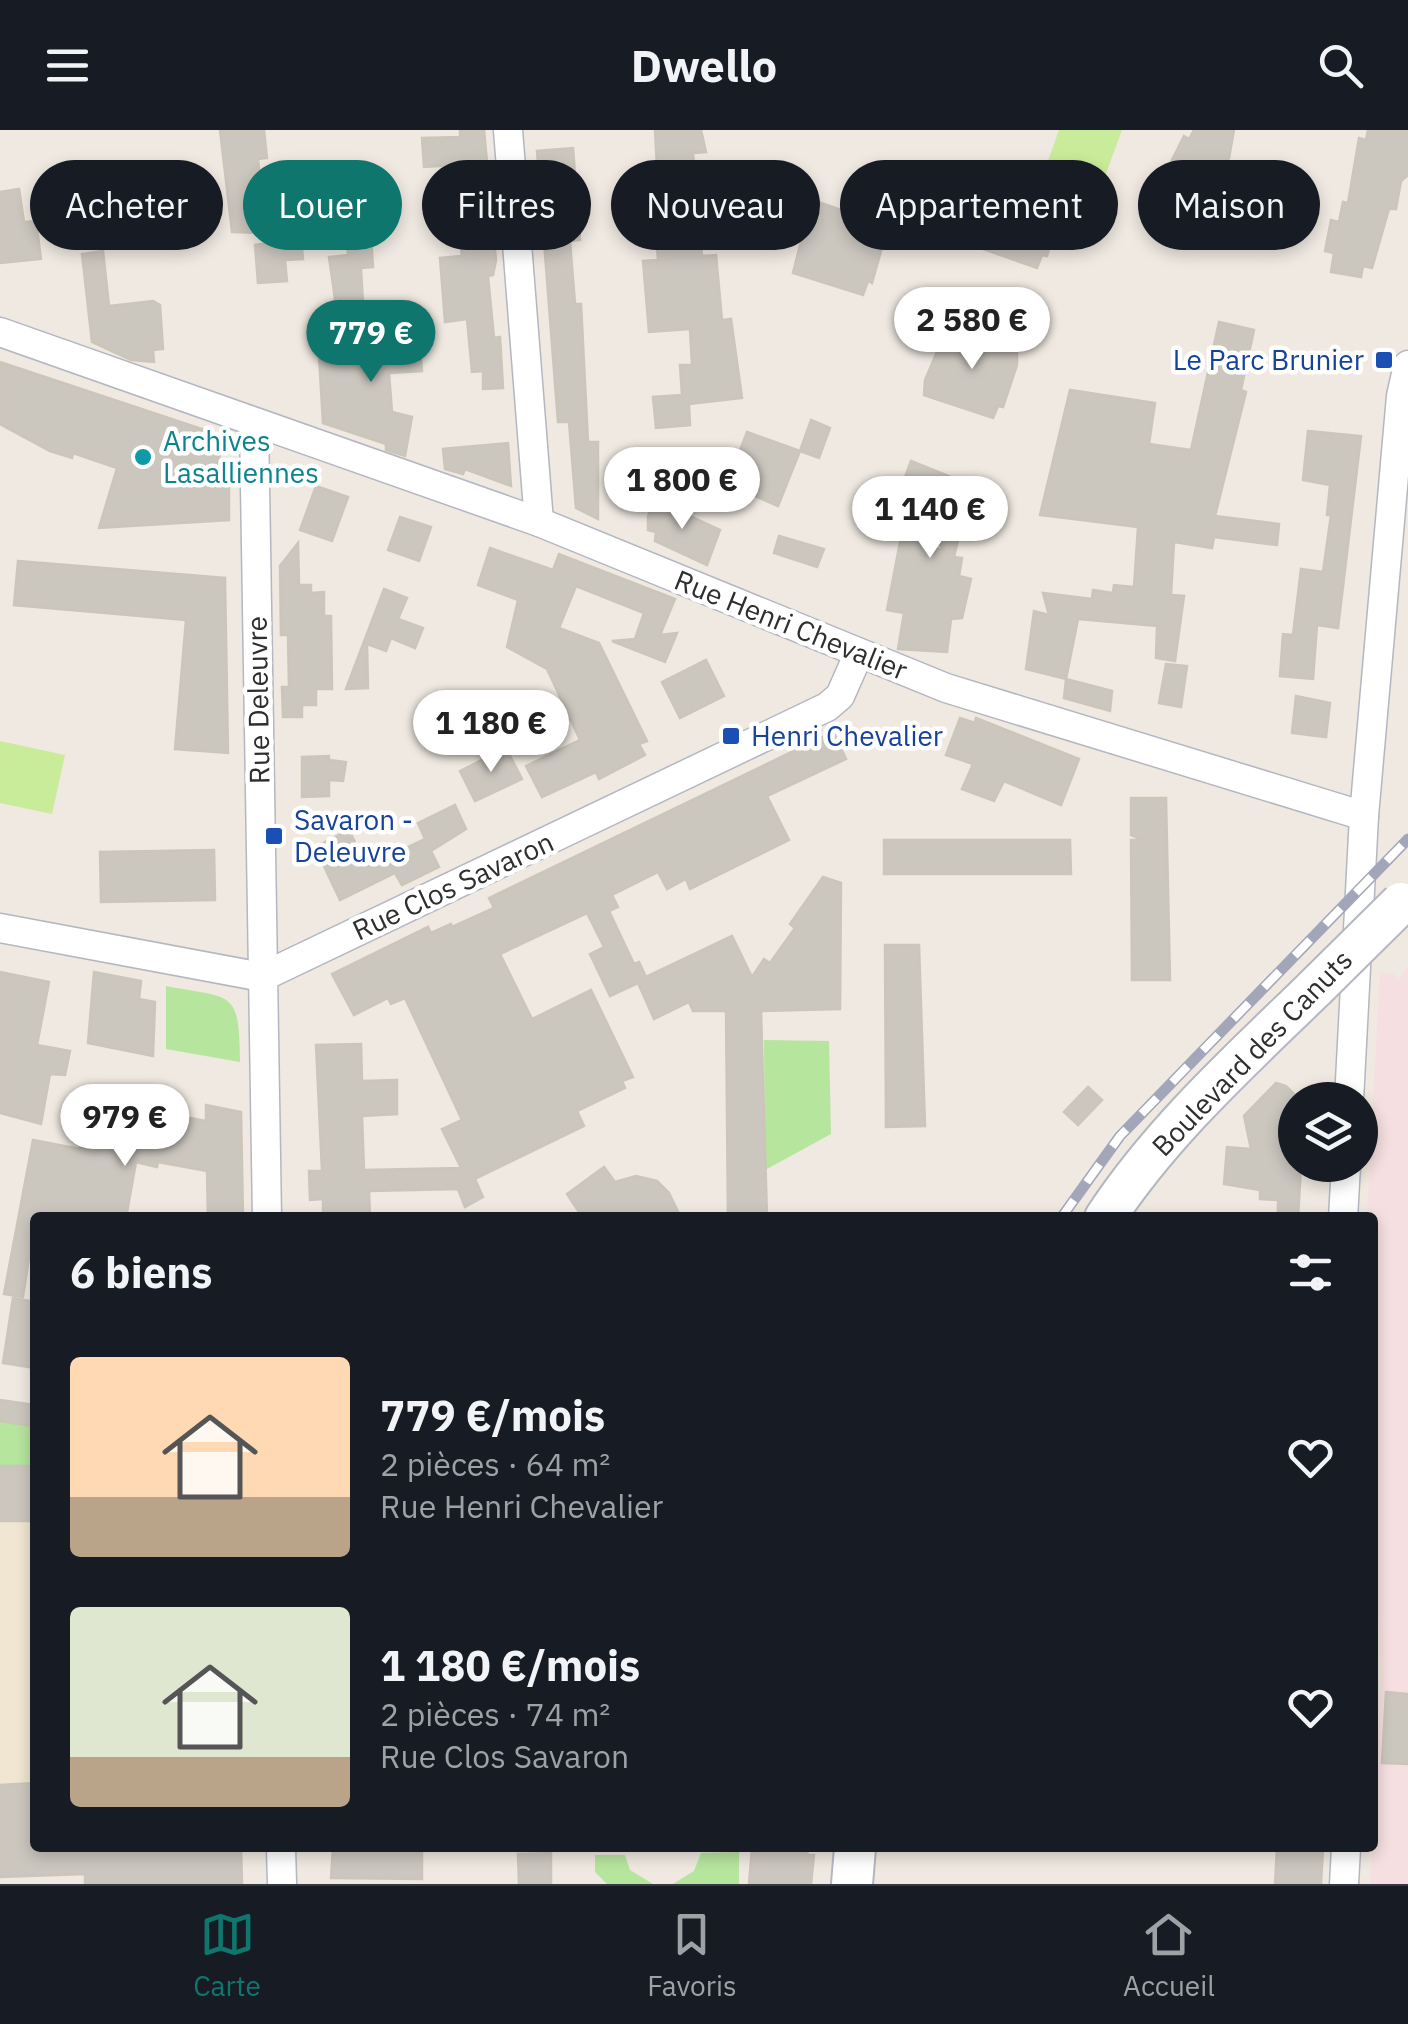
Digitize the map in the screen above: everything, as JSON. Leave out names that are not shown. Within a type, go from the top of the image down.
[{"type":"main road","name":"Boulevard des Canuts","points":[[1108,1212],[1128,1182],[1204,1097],[1404,900]]},
{"type":"main road","points":[[852,1884],[855,1852]]},
{"type":"street","points":[[508,130],[539,522]]},
{"type":"street","name":"Rue Henri Chevalier","points":[[0,332],[539,522],[946,688],[1364,816]]},
{"type":"street","points":[[1350,1082],[1364,816],[1401,396],[1408,365]]},
{"type":"street","name":"Rue Deleuvre","points":[[254,423],[268,1212]]},
{"type":"street","name":"Rue Clos Savaron","points":[[262,977],[828,707],[840,696],[859,653]]},
{"type":"street","points":[[0,928],[262,977]]},
{"type":"street","points":[[1343,1212],[1345,1182]]},
{"type":"street","points":[[281,1852],[282,1884]]},
{"type":"street","points":[[1344,1884],[1346,1852]]},
{"type":"shaded area","points":[[1408,966],[1408,1884],[1370,1884],[1372,1852],[1378,1852],[1381,1682],[1378,1212],[1367,1212],[1369,1182],[1378,1182],[1378,1082],[1374,1082],[1380,973],[1393,974],[1399,980]]},
{"type":"shaded area","points":[[0,1421],[30,1426],[30,1783],[0,1785]]},
{"type":"green space","points":[[1059,130],[1122,130],[1111,160],[1048,160]]},
{"type":"green space","points":[[0,741],[65,755],[52,814],[0,803]]},
{"type":"green space","points":[[166,986],[206,993],[228,1002],[238,1021],[240,1062],[166,1049]]},
{"type":"green space","points":[[764,1040],[829,1041],[831,1134],[765,1170]]},
{"type":"green space","points":[[0,1421],[30,1426],[30,1466],[0,1466]]},
{"type":"green space","points":[[739,1852],[739,1884],[673,1884],[694,1871],[701,1853]]},
{"type":"green space","points":[[595,1855],[625,1855],[630,1870],[653,1884],[607,1884],[595,1872]]},
{"type":"building","points":[[220,130],[264,130],[267,158],[243,160],[243,232],[232,232]]},
{"type":"building","points":[[460,130],[484,130],[487,160],[424,160],[422,138],[460,137]]},
{"type":"building","points":[[655,130],[701,130],[706,152],[693,153],[694,160],[657,160]]},
{"type":"building","points":[[1194,130],[1234,130],[1228,160],[1172,160],[1184,136],[1189,139]]},
{"type":"building","points":[[1368,130],[1408,130],[1408,175],[1401,181],[1396,209],[1389,209],[1372,268],[1363,266],[1361,277],[1331,272],[1334,253],[1325,251],[1331,220],[1339,222],[1343,202],[1348,203],[1359,138],[1366,140]]},
{"type":"building","points":[[573,148],[574,160],[538,160],[537,151]]},
{"type":"building","points":[[19,189],[24,222],[30,222],[30,250],[40,250],[41,259],[0,263],[0,192]]},
{"type":"building","points":[[820,203],[840,210],[840,250],[881,250],[872,283],[868,281],[863,295],[793,273],[799,250],[820,250]]},
{"type":"building","points":[[255,250],[302,250],[303,259],[285,260],[287,281],[258,283]]},
{"type":"building","points":[[348,250],[372,250],[373,267],[361,268],[363,304],[336,306],[329,257],[348,255]]},
{"type":"building","points":[[461,250],[495,250],[493,275],[488,276],[494,338],[500,337],[503,388],[483,389],[483,371],[472,372],[467,319],[445,322],[440,258],[462,256]]},
{"type":"building","points":[[545,250],[571,250],[575,304],[581,304],[588,442],[598,442],[598,519],[576,508],[569,422],[558,422]]},
{"type":"building","points":[[657,250],[701,250],[702,256],[716,255],[722,320],[731,319],[742,398],[689,404],[690,425],[656,428],[653,397],[682,395],[680,365],[692,365],[690,329],[649,332],[643,261],[658,260]]},
{"type":"building","points":[[986,250],[1049,250],[1037,268]]},
{"type":"building","points":[[103,251],[109,306],[153,301],[160,305],[163,349],[153,350],[154,362],[131,360],[92,342],[82,254]]},
{"type":"building","points":[[1219,322],[1254,330],[1241,390],[1246,392],[1215,516],[1279,524],[1277,545],[1214,537],[1212,548],[1174,542],[1171,595],[1184,596],[1175,661],[1156,658],[1157,626],[1078,619],[1066,679],[1026,669],[1034,611],[1049,615],[1043,593],[1092,599],[1093,590],[1113,593],[1114,585],[1134,587],[1138,527],[1040,515],[1070,390],[1155,403],[1149,444],[1191,450]]},
{"type":"building","points":[[948,326],[1017,348],[1017,365],[1003,407],[998,406],[993,418],[924,395],[925,380]]},
{"type":"building","points":[[431,327],[426,349],[420,349],[422,371],[389,373],[392,412],[412,417],[405,456],[386,450],[386,444],[323,423],[319,356],[359,352],[357,331]]},
{"type":"building","points":[[0,362],[226,437],[213,476],[229,481],[229,520],[99,528],[117,468],[73,453],[72,458],[50,451],[0,424]]},
{"type":"building","points":[[811,420],[830,428],[819,458],[800,451]]},
{"type":"building","points":[[1308,431],[1361,436],[1338,628],[1317,625],[1313,679],[1280,676],[1283,634],[1293,635],[1301,569],[1323,572],[1331,515],[1327,515],[1330,485],[1303,480]]},
{"type":"building","points":[[747,432],[800,451],[778,506],[727,484]]},
{"type":"building","points":[[508,443],[511,486],[465,469],[463,474],[445,469],[443,449]]},
{"type":"building","points":[[911,461],[971,485],[954,557],[962,558],[959,576],[971,579],[962,618],[951,619],[947,652],[898,649],[904,613],[887,610],[901,537],[945,551],[898,496]]},
{"type":"building","points":[[316,486],[348,497],[332,541],[300,530]]},
{"type":"building","points":[[653,499],[720,530],[707,565],[655,541],[656,532],[648,530]]},
{"type":"building","points":[[400,517],[431,527],[419,561],[388,550]]},
{"type":"building","points":[[779,536],[824,549],[817,567],[774,553]]},
{"type":"building","points":[[298,543],[299,585],[311,585],[311,593],[324,592],[324,616],[331,616],[332,689],[316,689],[316,705],[302,705],[302,717],[283,717],[282,687],[289,687],[288,635],[281,635],[280,566]]},
{"type":"building","points":[[490,548],[553,570],[559,554],[675,599],[660,635],[677,633],[665,662],[612,641],[635,639],[644,613],[576,586],[559,628],[599,643],[647,741],[639,744],[645,755],[599,779],[596,772],[542,797],[526,766],[580,740],[547,669],[507,647],[518,600],[478,585]]},
{"type":"building","points":[[18,561],[225,578],[228,753],[175,749],[186,620],[14,605]]},
{"type":"building","points":[[384,589],[407,598],[398,619],[423,628],[415,648],[391,638],[386,651],[367,644],[368,688],[346,689]]},
{"type":"building","points":[[706,660],[724,696],[680,718],[662,682]]},
{"type":"building","points":[[1166,664],[1187,666],[1181,707],[1159,703]]},
{"type":"building","points":[[1066,679],[1112,691],[1110,711],[1064,698]]},
{"type":"building","points":[[1296,696],[1330,703],[1326,737],[1292,733]]},
{"type":"building","points":[[960,718],[975,723],[976,718],[1079,759],[1061,805],[1004,781],[994,801],[962,789],[973,764],[946,755]]},
{"type":"building","points":[[833,732],[846,759],[767,796],[789,840],[690,889],[686,879],[667,889],[658,872],[612,895],[618,907],[609,911],[634,964],[639,962],[646,977],[732,936],[752,977],[764,959],[770,963],[795,928],[790,924],[823,877],[841,883],[840,1009],[761,1011],[767,1212],[728,1212],[726,1011],[693,1011],[689,1002],[654,1019],[638,983],[610,996],[590,954],[604,947],[587,913],[500,954],[532,1019],[591,990],[633,1077],[622,1081],[625,1088],[577,1111],[584,1126],[475,1179],[483,1197],[465,1207],[458,1189],[369,1191],[370,1212],[323,1212],[323,1199],[310,1200],[309,1171],[322,1171],[316,1045],[361,1044],[362,1081],[397,1080],[397,1114],[362,1116],[364,1170],[461,1168],[442,1129],[462,1120],[405,998],[391,1004],[388,998],[354,1015],[332,974],[428,927],[431,933],[451,924],[452,927],[494,908],[489,898]]},
{"type":"building","points":[[506,748],[522,779],[475,801],[460,771]]},
{"type":"building","points":[[329,756],[329,760],[346,762],[343,781],[329,780],[329,796],[302,797],[302,757]]},
{"type":"building","points":[[1131,798],[1166,798],[1170,980],[1132,980],[1131,840],[1143,840],[1131,835]]},
{"type":"building","points":[[455,805],[466,829],[431,851],[439,867],[402,885],[395,873],[340,900],[315,847],[349,830],[367,867],[425,839],[418,823]]},
{"type":"building","points":[[884,840],[1070,840],[1071,874],[884,874]]},
{"type":"building","points":[[214,850],[215,900],[101,902],[100,852]]},
{"type":"building","points":[[885,945],[919,945],[925,1126],[886,1127]]},
{"type":"building","points":[[0,972],[49,982],[37,1045],[70,1051],[65,1075],[50,1074],[41,1124],[0,1113]]},
{"type":"building","points":[[94,972],[141,981],[139,999],[155,1002],[153,1056],[88,1043]]},
{"type":"building","points":[[1278,1084],[1278,1182],[1300,1182],[1298,1212],[1278,1212],[1278,1200],[1260,1199],[1260,1190],[1224,1184],[1227,1147],[1251,1149],[1244,1116]]},
{"type":"building","points":[[1088,1087],[1102,1100],[1078,1125],[1064,1112]]},
{"type":"building","points":[[90,1099],[206,1121],[206,1105],[241,1112],[243,1212],[208,1212],[207,1171],[136,1162],[127,1212],[30,1212],[30,1251],[23,1297],[4,1294],[33,1140],[80,1149]]},
{"type":"building","points":[[604,1167],[615,1182],[636,1176],[657,1181],[669,1193],[678,1212],[579,1212],[567,1194]]},
{"type":"building","points":[[13,1298],[30,1301],[30,1367],[3,1363]]},
{"type":"building","points":[[0,1400],[30,1404],[30,1426],[0,1421]]},
{"type":"building","points":[[0,1466],[30,1466],[30,1521],[0,1521]]},
{"type":"building","points":[[1386,1692],[1408,1694],[1408,1764],[1382,1763]]},
{"type":"building","points":[[30,1783],[30,1852],[241,1852],[242,1884],[85,1884],[85,1874],[0,1877],[0,1785]]},
{"type":"building","points":[[333,1852],[422,1852],[422,1879],[331,1878]]},
{"type":"building","points":[[752,1852],[814,1855],[811,1884],[749,1884]]},
{"type":"building","points":[[1277,1852],[1323,1852],[1321,1884],[1275,1884]]},
{"type":"building","points":[[551,1853],[551,1884],[519,1884],[518,1854]]},
{"type":"railway","points":[[1065,1212],[1120,1136],[1408,839]]},
{"type":"place","name":"Le Parc Brunier","points":[[1384,360]]},
{"type":"place","name":"Archives Lasalliennes","points":[[143,457]]},
{"type":"place","name":"Henri Chevalier","points":[[731,736]]},
{"type":"place","name":"Savaron - Deleuvre","points":[[274,836]]}]
